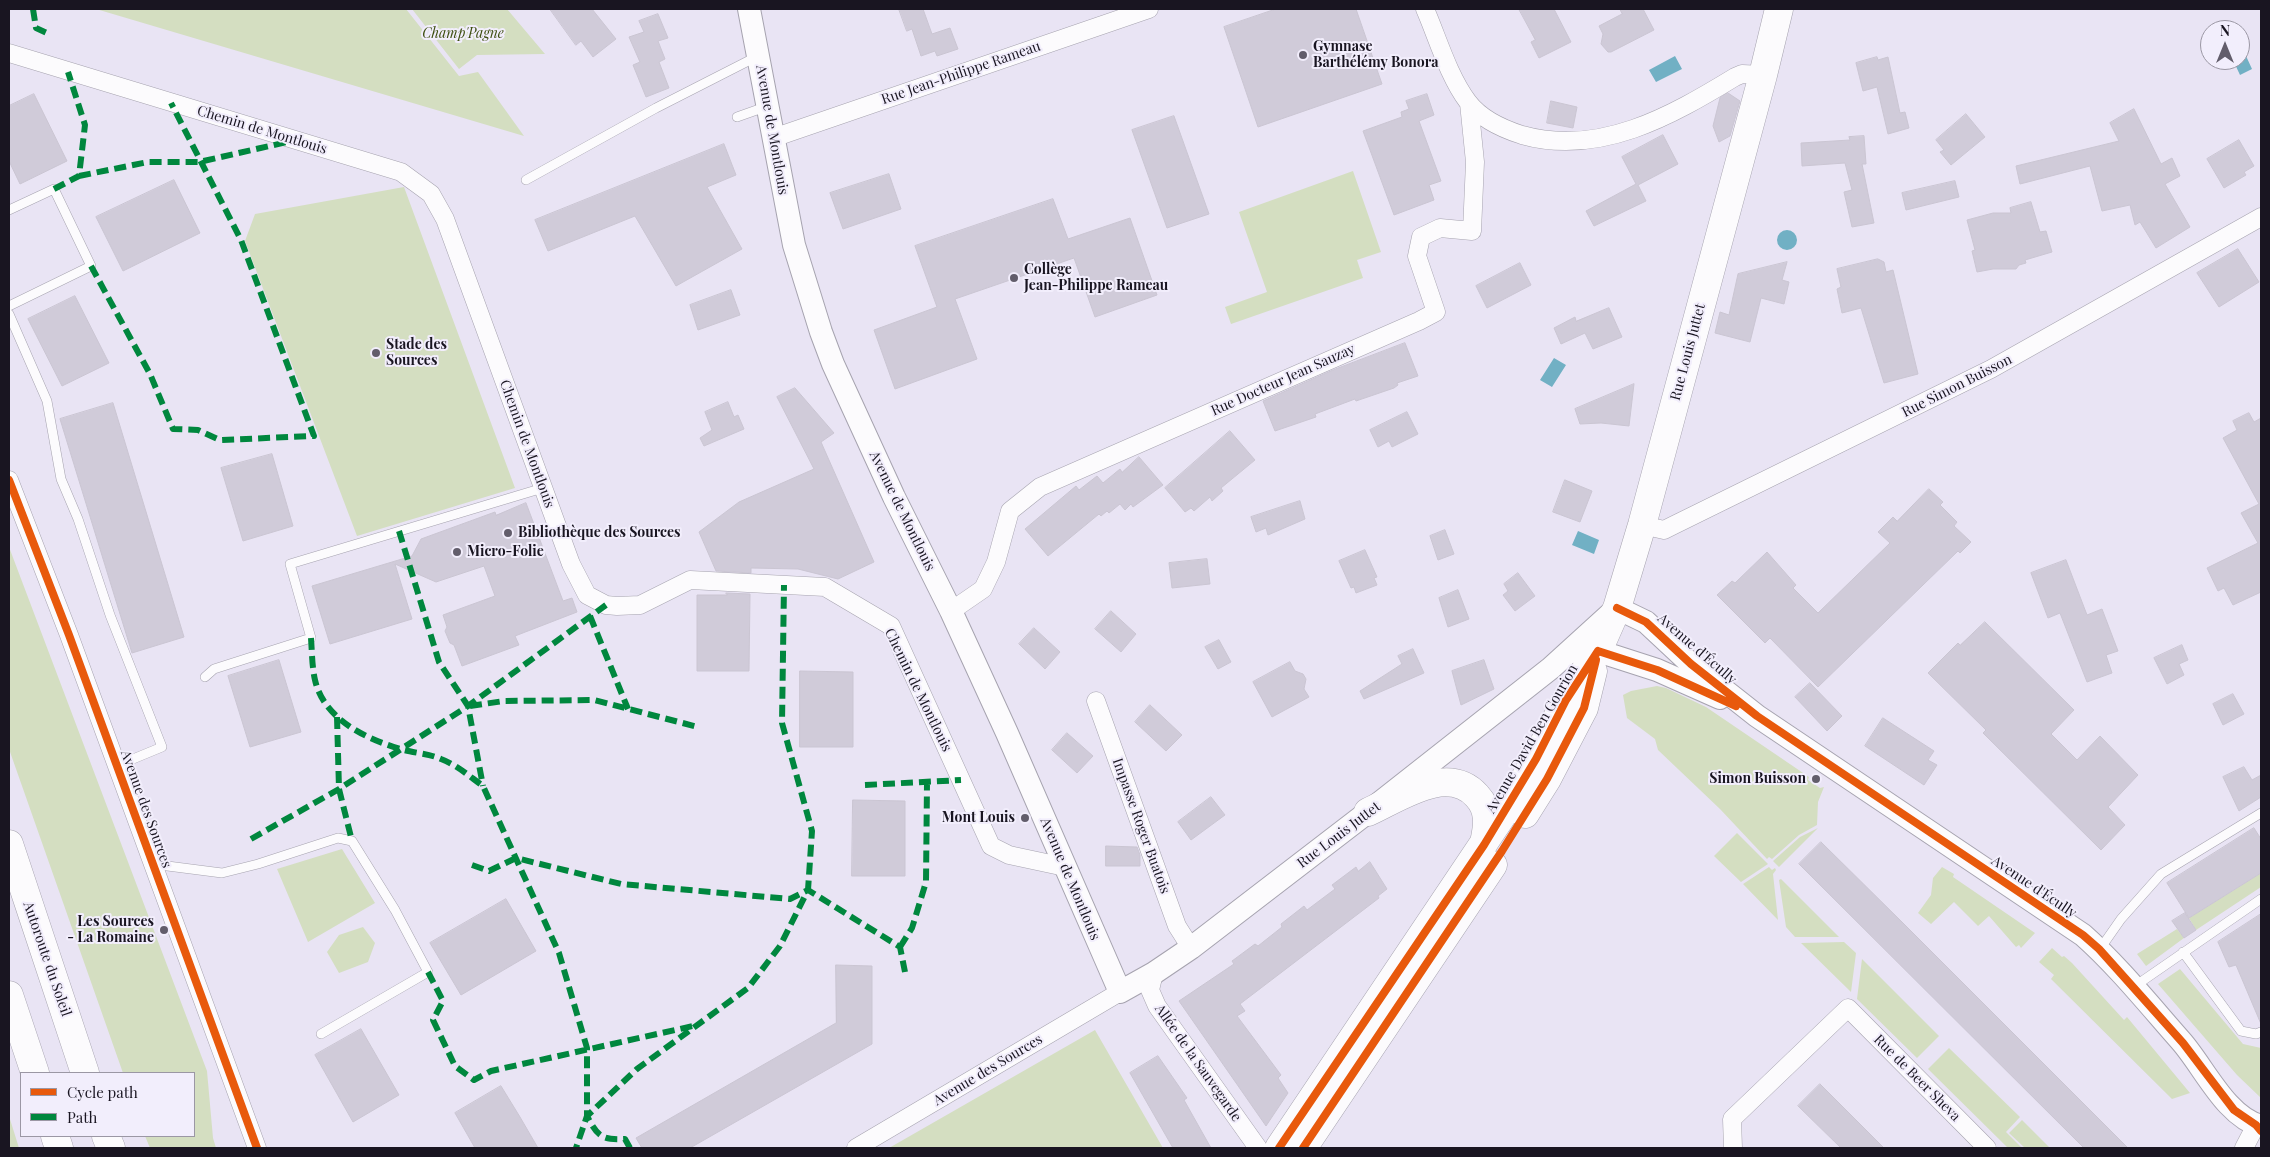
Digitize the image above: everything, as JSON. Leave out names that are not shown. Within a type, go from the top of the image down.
[{"type":"main road","name":"Rue Louis Juttet","points":[[1618,608],[1642,525],[1749,75],[1779,9]]},
{"type":"main road","name":"Avenue David Ben Gourion","points":[[1279,1148],[1484,845],[1536,759],[1566,700],[1598,650],[1618,608]]},
{"type":"main road","name":"Avenue David Ben Gourion","points":[[1303,1148],[1497,859],[1547,779],[1584,708],[1598,650]]},
{"type":"main road","points":[[1368,812],[1434,783],[1454,781],[1472,789],[1484,804],[1488,822],[1484,845]]},
{"type":"main road","name":"Autoroute du Soleil","points":[[9,844],[86,1072]]},
{"type":"main road","points":[[9,995],[35,1072]]},
{"type":"street","name":"Avenue de Montlouis","points":[[749,9],[794,245],[833,364],[890,488],[951,611],[1120,992]]},
{"type":"street","name":"Rue Jean-Philippe Rameau","points":[[773,138],[1149,9]]},
{"type":"street","points":[[1426,9],[1456,81],[1469,103],[1502,129],[1542,140],[1594,140],[1637,129],[1749,75]]},
{"type":"street","name":"Chemin de Montlouis","points":[[9,53],[401,172],[431,194],[445,219],[571,564],[587,595],[606,605],[617,606],[640,605],[690,580],[825,587],[891,626],[991,846],[1009,855],[1065,867]]},
{"type":"street","name":"Rue Docteur Jean Sauzay","points":[[951,611],[983,589],[996,562],[1010,511],[1040,487],[1436,312],[1417,256],[1421,237],[1440,228],[1472,231],[1475,162],[1469,103]]},
{"type":"street","name":"Rue Simon Buisson","points":[[1642,525],[1664,530],[1958,386],[2014,357],[2261,217]]},
{"type":"street","name":"Avenue des Sources","points":[[9,480],[257,1148]]},
{"type":"street","name":"Rue Louis Juttet","points":[[1120,992],[1154,973],[1191,948],[1368,812],[1551,668],[1618,608]]},
{"type":"street","name":"Avenue d'Écully","points":[[1618,608],[1646,622],[1691,664],[1757,716],[2083,935],[2099,949],[2183,1043],[2234,1110],[2259,1125]]},
{"type":"street","name":"Rue Louis Juttet","points":[[1551,668],[1598,650]]},
{"type":"street","name":"Avenue d'Écully","points":[[1598,650],[1681,679],[1757,716]]},
{"type":"street","name":"Impasse Roger Buatois","points":[[1096,701],[1177,926],[1191,948]]},
{"type":"street","name":"Allée de la Sauvegarde","points":[[1154,973],[1150,990],[1157,1006],[1258,1148]]},
{"type":"street","name":"Avenue des Sources","points":[[856,1148],[1120,992]]},
{"type":"street","name":"Rue de Beer Sheva","points":[[1733,1148],[1732,1119],[1848,1008],[1987,1148]]},
{"type":"street","points":[[2244,1148],[2259,1125]]},
{"type":"lane","points":[[526,180],[656,108],[759,56]]},
{"type":"lane","points":[[737,117],[768,106]]},
{"type":"lane","points":[[9,210],[54,189],[92,266],[9,306]]},
{"type":"lane","points":[[9,314],[46,401],[61,479],[78,520],[110,615],[162,747],[116,766]]},
{"type":"lane","points":[[205,677],[214,669],[311,638],[290,564],[543,488]]},
{"type":"lane","points":[[2099,949],[2120,920],[2161,874],[2261,813]]},
{"type":"lane","points":[[152,864],[222,873],[338,838],[352,841],[395,910],[428,972],[321,1034]]},
{"type":"lane","points":[[2133,988],[2261,899]]},
{"type":"lane","points":[[2183,952],[2242,1031],[2256,1034],[2261,1032]]},
{"type":"green space","points":[[96,9],[406,9],[459,76],[478,72],[524,136]]},
{"type":"green space","name":"Champ'Pagne","points":[[412,9],[507,9],[545,54],[477,55],[459,69]]},
{"type":"green space","points":[[1353,171],[1381,252],[1357,260],[1363,278],[1231,324],[1225,307],[1267,292],[1239,212]]},
{"type":"green space","name":"Stade des Sources","points":[[404,187],[515,488],[357,536],[245,241],[255,214]]},
{"type":"green space","points":[[9,547],[207,1071],[213,1138],[216,1148],[150,1148],[145,1137],[195,1137],[195,1072],[123,1072],[9,749]]},
{"type":"green space","points":[[1657,686],[1666,688],[1706,707],[1809,777],[1808,780],[1820,788],[1824,787],[1818,802],[1817,825],[1799,835],[1772,859],[1769,857],[1767,859],[1720,809],[1658,750],[1655,739],[1627,718],[1623,695],[1631,691]]},
{"type":"green space","points":[[1818,828],[1779,867],[1773,861],[1800,837]]},
{"type":"green space","points":[[1737,833],[1768,864],[1741,882],[1714,856]]},
{"type":"green space","points":[[342,849],[375,903],[308,942],[277,869]]},
{"type":"green space","points":[[1769,867],[1772,870],[1775,868],[1776,870],[1773,874],[1778,920],[1743,884]]},
{"type":"green space","points":[[1942,867],[1954,874],[1953,877],[2035,933],[2021,948],[2019,945],[2016,947],[1989,916],[1978,926],[1954,902],[1931,924],[1918,913],[1931,895],[1933,878]]},
{"type":"green space","points":[[2261,873],[2261,887],[2196,930],[2189,918]]},
{"type":"green space","points":[[1781,879],[1839,937],[1795,937],[1786,927],[1779,880]]},
{"type":"green space","points":[[363,927],[375,943],[368,962],[339,973],[327,952],[339,935]]},
{"type":"green space","points":[[2177,929],[2184,938],[2146,966],[2137,954]]},
{"type":"green space","points":[[1844,942],[1856,953],[1851,992],[1801,943]]},
{"type":"green space","points":[[2052,948],[2072,963],[2124,1020],[2127,1017],[2190,1093],[2172,1099],[2051,979],[2054,975],[2039,962]]},
{"type":"green space","points":[[1862,959],[1939,1036],[1917,1058],[1857,999]]},
{"type":"green space","points":[[2180,969],[2243,1044],[2261,1048],[2261,1098],[2237,1075],[2158,984]]},
{"type":"green space","points":[[1095,1030],[1163,1148],[889,1148]]},
{"type":"green space","points":[[1949,1048],[2020,1117],[2006,1132],[2022,1148],[2008,1148],[1928,1069]]},
{"type":"green space","points":[[9,1116],[19,1148],[9,1148]]},
{"type":"green space","points":[[2022,1120],[2050,1148],[2025,1148],[2009,1133]]},
{"type":"water","points":[[1675,56],[1682,69],[1656,82],[1649,70]]},
{"type":"water","points":[[2238,70],[2250,70],[2240,75]]},
{"type":"water","points":[[1783,230],[1791,230],[1797,236],[1797,244],[1791,250],[1783,250],[1777,244],[1777,236]]},
{"type":"water","points":[[1554,358],[1566,365],[1552,387],[1540,380]]},
{"type":"water","points":[[1578,531],[1599,540],[1594,554],[1572,545]]},
{"type":"building","points":[[550,9],[592,9],[616,39],[593,57],[581,41],[576,45]]},
{"type":"building","points":[[899,9],[923,9],[932,34],[950,28],[958,49],[937,56],[935,51],[921,56],[912,29],[907,31]]},
{"type":"building","name":"Gymnase Barthélémy Bonora","points":[[1276,9],[1356,9],[1382,84],[1258,127],[1224,27]]},
{"type":"building","points":[[1519,9],[1554,9],[1571,42],[1539,58],[1531,42],[1535,40]]},
{"type":"building","points":[[1620,9],[1643,9],[1654,30],[1608,52],[1601,44],[1603,34],[1599,26],[1622,14]]},
{"type":"building","points":[[658,14],[668,38],[658,41],[665,59],[659,62],[669,88],[646,97],[633,65],[640,62],[629,37],[644,32],[639,21]]},
{"type":"building","points":[[1877,57],[1878,60],[1888,57],[1900,113],[1905,112],[1909,128],[1888,134],[1877,87],[1863,91],[1856,63]]},
{"type":"building","points":[[1728,93],[1740,101],[1730,136],[1719,142],[1713,126],[1720,98]]},
{"type":"building","points":[[34,94],[67,161],[20,184],[9,161],[9,106]]},
{"type":"building","points":[[1427,94],[1434,115],[1419,121],[1441,181],[1429,185],[1434,200],[1394,215],[1363,131],[1402,117],[1401,112],[1409,109],[1406,101]]},
{"type":"building","points":[[1551,101],[1577,107],[1573,128],[1547,123]]},
{"type":"building","points":[[2134,109],[2161,164],[2172,158],[2180,176],[2165,184],[2190,227],[2156,248],[2140,222],[2135,225],[2130,205],[2102,211],[2090,166],[2020,184],[2016,166],[2119,141],[2110,123]]},
{"type":"building","points":[[1966,114],[1985,137],[1951,165],[1940,152],[1944,150],[1936,140]]},
{"type":"building","points":[[1174,116],[1209,214],[1167,228],[1132,130]]},
{"type":"building","points":[[1663,135],[1678,164],[1638,185],[1646,201],[1594,226],[1586,211],[1636,184],[1622,157]]},
{"type":"building","points":[[1864,136],[1866,164],[1862,164],[1874,223],[1852,227],[1844,192],[1852,190],[1845,163],[1802,166],[1801,143],[1850,140],[1849,137]]},
{"type":"building","points":[[2239,140],[2254,166],[2244,172],[2246,175],[2224,188],[2207,159]]},
{"type":"building","points":[[724,144],[736,175],[707,187],[742,249],[676,286],[635,216],[548,251],[535,220]]},
{"type":"building","points":[[889,174],[901,209],[843,229],[830,193]]},
{"type":"building","points":[[174,180],[200,233],[123,271],[96,217]]},
{"type":"building","points":[[1955,181],[1959,197],[1906,210],[1902,193]]},
{"type":"building","points":[[1053,199],[1068,239],[1130,218],[1157,295],[1095,317],[1074,258],[955,299],[977,359],[895,389],[874,330],[937,307],[915,246]]},
{"type":"building","points":[[2031,202],[2040,232],[2046,231],[2052,252],[2025,260],[2026,263],[2019,265],[2016,269],[1993,269],[1977,272],[1972,251],[1975,250],[1967,220],[1993,213],[2011,213],[2010,208]]},
{"type":"building","points":[[2238,249],[2259,282],[2219,307],[2197,273]]},
{"type":"building","points":[[1878,259],[1884,262],[1886,272],[1893,270],[1918,374],[1884,383],[1861,308],[1842,313],[1837,289],[1841,287],[1837,269]]},
{"type":"building","points":[[1787,262],[1782,280],[1789,282],[1784,304],[1761,298],[1750,342],[1715,333],[1720,312],[1729,315],[1738,274]]},
{"type":"building","points":[[1520,263],[1531,285],[1487,308],[1476,286]]},
{"type":"building","points":[[731,290],[740,315],[698,330],[690,305]]},
{"type":"building","points":[[75,296],[109,363],[62,386],[28,319]]},
{"type":"building","points":[[1609,308],[1622,337],[1593,349],[1585,333],[1561,344],[1554,328],[1575,317],[1576,321]]},
{"type":"building","points":[[1405,343],[1418,376],[1397,383],[1398,385],[1394,388],[1356,401],[1355,399],[1315,414],[1316,417],[1275,431],[1263,401],[1333,370]]},
{"type":"building","points":[[1634,384],[1629,426],[1601,423],[1580,424],[1575,409]]},
{"type":"building","points":[[795,388],[834,433],[821,442],[874,562],[838,579],[798,569],[751,568],[751,573],[716,571],[699,532],[739,502],[814,469],[777,397]]},
{"type":"building","points":[[728,402],[734,417],[738,415],[744,429],[704,446],[700,438],[712,430],[705,412]]},
{"type":"building","points":[[113,403],[184,637],[132,653],[60,419]]},
{"type":"building","points":[[1407,412],[1418,434],[1392,447],[1389,441],[1378,447],[1370,430]]},
{"type":"building","points":[[2249,413],[2254,422],[2261,418],[2261,592],[2233,605],[2224,588],[2218,591],[2207,568],[2258,543],[2241,513],[2259,504],[2223,438],[2237,430],[2233,421]]},
{"type":"building","points":[[1230,431],[1255,460],[1221,488],[1223,491],[1212,501],[1210,497],[1194,511],[1191,508],[1185,512],[1165,488]]},
{"type":"building","points":[[272,454],[293,526],[243,541],[221,468]]},
{"type":"building","points":[[1139,457],[1163,485],[1133,507],[1131,504],[1125,510],[1120,504],[1109,513],[1107,511],[1101,516],[1099,514],[1048,556],[1025,529],[1076,486],[1079,490],[1097,476],[1103,483],[1120,469],[1122,472]]},
{"type":"building","points":[[1565,480],[1592,491],[1580,522],[1553,512]]},
{"type":"building","points":[[1929,489],[1943,502],[1940,505],[1957,522],[1954,526],[1971,542],[1960,553],[1958,551],[1818,687],[1770,638],[1765,643],[1717,595],[1732,581],[1735,583],[1767,552],[1796,585],[1793,588],[1818,613],[1890,543],[1878,532],[1893,517],[1897,521]]},
{"type":"building","points":[[1300,501],[1305,519],[1268,535],[1266,528],[1256,532],[1251,517]]},
{"type":"building","points":[[526,503],[563,601],[572,598],[577,612],[515,636],[519,645],[462,666],[454,645],[450,643],[445,631],[447,627],[443,615],[495,596],[484,566],[436,582],[395,564],[412,619],[330,644],[312,586],[412,556],[421,539],[495,512],[496,515]]},
{"type":"building","points":[[1445,530],[1454,554],[1438,560],[1430,536]]},
{"type":"building","points":[[1365,550],[1377,577],[1374,578],[1377,585],[1356,593],[1354,587],[1351,588],[1339,561]]},
{"type":"building","points":[[1207,559],[1210,584],[1172,588],[1169,563]]},
{"type":"building","points":[[2066,560],[2087,615],[2102,609],[2118,651],[2106,655],[2112,673],[2087,682],[2060,613],[2048,618],[2031,573]]},
{"type":"building","points":[[1518,573],[1535,596],[1515,611],[1503,595],[1508,591],[1504,584]]},
{"type":"building","points":[[1458,590],[1469,619],[1448,627],[1439,598]]},
{"type":"building","points":[[726,593],[750,594],[749,671],[697,671],[697,595],[727,595]]},
{"type":"building","points":[[1111,611],[1136,634],[1121,652],[1095,629]]},
{"type":"building","points":[[1985,622],[2074,710],[2051,734],[2077,760],[2100,736],[2138,775],[2108,807],[2125,825],[2101,850],[1983,733],[1986,730],[1928,673],[1958,643],[1960,645]]},
{"type":"building","points":[[1034,628],[1060,652],[1045,669],[1019,644]]},
{"type":"building","points":[[1219,640],[1231,662],[1218,669],[1205,647]]},
{"type":"building","points":[[2182,645],[2188,660],[2179,664],[2184,675],[2167,684],[2154,658]]},
{"type":"building","points":[[1413,649],[1424,673],[1364,699],[1360,691],[1402,664],[1398,656]]},
{"type":"building","points":[[279,660],[301,732],[250,747],[228,676]]},
{"type":"building","points":[[1484,660],[1494,689],[1461,705],[1452,671]]},
{"type":"building","points":[[1290,662],[1295,671],[1303,674],[1306,679],[1304,689],[1309,697],[1272,717],[1253,682]]},
{"type":"building","points":[[800,671],[853,672],[853,747],[800,747]]},
{"type":"building","points":[[1810,683],[1842,716],[1827,731],[1795,697]]},
{"type":"building","points":[[2233,694],[2244,714],[2223,725],[2213,704]]},
{"type":"building","points":[[1150,705],[1182,735],[1166,751],[1135,722]]},
{"type":"building","points":[[1883,718],[1934,751],[1928,760],[1937,765],[1924,785],[1865,746]]},
{"type":"building","points":[[1067,733],[1093,756],[1077,773],[1052,750]]},
{"type":"building","points":[[2244,767],[2252,780],[2261,775],[2261,797],[2239,811],[2223,777]]},
{"type":"building","points":[[1211,797],[1225,815],[1191,840],[1178,822]]},
{"type":"building","points":[[853,800],[905,801],[905,876],[852,876]]},
{"type":"building","points":[[2254,828],[2261,839],[2261,873],[2189,918],[2167,883]]},
{"type":"building","points":[[1821,842],[2128,1148],[2084,1148],[1799,864]]},
{"type":"building","points":[[1106,846],[1137,847],[1140,855],[1140,866],[1106,866]]},
{"type":"building","points":[[1370,862],[1387,889],[1378,896],[1379,898],[1240,1004],[1245,1011],[1237,1016],[1281,1075],[1278,1078],[1288,1093],[1266,1126],[1179,1001],[1234,964],[1232,961],[1255,944],[1258,946],[1282,927],[1281,924],[1304,906],[1307,910],[1335,889],[1332,885],[1356,867],[1358,871]]},
{"type":"building","points":[[506,899],[536,951],[461,995],[430,943]]},
{"type":"building","points":[[2185,913],[2196,930],[2184,938],[2172,921]]},
{"type":"building","points":[[2261,914],[2261,1024],[2236,965],[2229,967],[2218,942]]},
{"type":"building","points":[[836,965],[872,966],[872,1044],[690,1148],[642,1148],[636,1138],[836,1023]]},
{"type":"building","points":[[361,1029],[399,1095],[353,1122],[315,1055]]},
{"type":"building","points":[[1158,1056],[1187,1098],[1184,1100],[1211,1148],[1173,1148],[1130,1073]]},
{"type":"building","points":[[1820,1084],[1884,1148],[1841,1148],[1798,1106]]},
{"type":"building","points":[[501,1086],[538,1148],[475,1148],[455,1113]]},
{"type":"marked path","points":[[33,9],[36,28],[49,34]]},
{"type":"marked path","points":[[54,189],[79,176],[85,125],[68,72]]},
{"type":"marked path","points":[[91,266],[150,374],[173,429],[198,430],[220,440],[314,436],[241,240],[171,103]]},
{"type":"marked path","points":[[79,176],[148,162],[199,162],[296,140]]},
{"type":"marked path","points":[[399,531],[439,662],[468,706],[483,786]]},
{"type":"marked path","points":[[630,1148],[625,1139],[611,1139],[602,1136],[594,1129],[587,1116],[637,1069],[748,988],[780,946],[808,890],[812,831],[782,723],[784,585]]},
{"type":"marked path","points":[[251,839],[339,789],[468,706],[606,605]]},
{"type":"marked path","points":[[590,616],[628,709]]},
{"type":"marked path","points":[[311,638],[315,680],[320,694],[338,717],[362,734],[390,746],[447,761],[483,786],[559,953],[587,1048],[587,1116],[576,1148]]},
{"type":"marked path","points":[[470,706],[504,701],[594,700],[698,727]]},
{"type":"marked path","points":[[337,717],[339,789],[352,841]]},
{"type":"marked path","points":[[865,785],[961,780]]},
{"type":"marked path","points":[[900,947],[912,928],[926,882],[927,783]]},
{"type":"marked path","points":[[472,865],[489,871],[516,858],[621,884],[790,899],[808,890],[900,947],[905,972]]},
{"type":"marked path","points":[[428,972],[443,1001],[433,1020],[455,1066],[474,1080],[491,1071],[693,1026]]},
{"type":"cycle path","points":[[9,480],[69,635],[257,1148]]},
{"type":"cycle path","points":[[1617,608],[1646,622],[1691,664],[1757,716],[2083,935],[2099,949],[2183,1043],[2234,1110],[2256,1125],[2261,1131]]},
{"type":"cycle path","points":[[1598,651],[1657,670],[1736,706]]},
{"type":"cycle path","points":[[1279,1148],[1484,845],[1536,759],[1566,700],[1598,651]]},
{"type":"cycle path","points":[[1303,1148],[1502,851],[1547,779],[1584,708],[1596,660]]},
{"type":"place","name":"Gymnase Barthélémy Bonora","points":[[1303,55]]},
{"type":"place","name":"Collège Jean-Philippe Rameau","points":[[1014,278]]},
{"type":"place","name":"Stade des Sources","points":[[376,353]]},
{"type":"place","name":"Bibliothèque des Sources","points":[[508,533]]},
{"type":"place","name":"Micro-Folie","points":[[457,552]]},
{"type":"place","name":"Simon Buisson","points":[[1816,779]]},
{"type":"place","name":"Mont Louis","points":[[1025,818]]},
{"type":"place","name":"Les Sources - La Romaine","points":[[164,930]]}]
